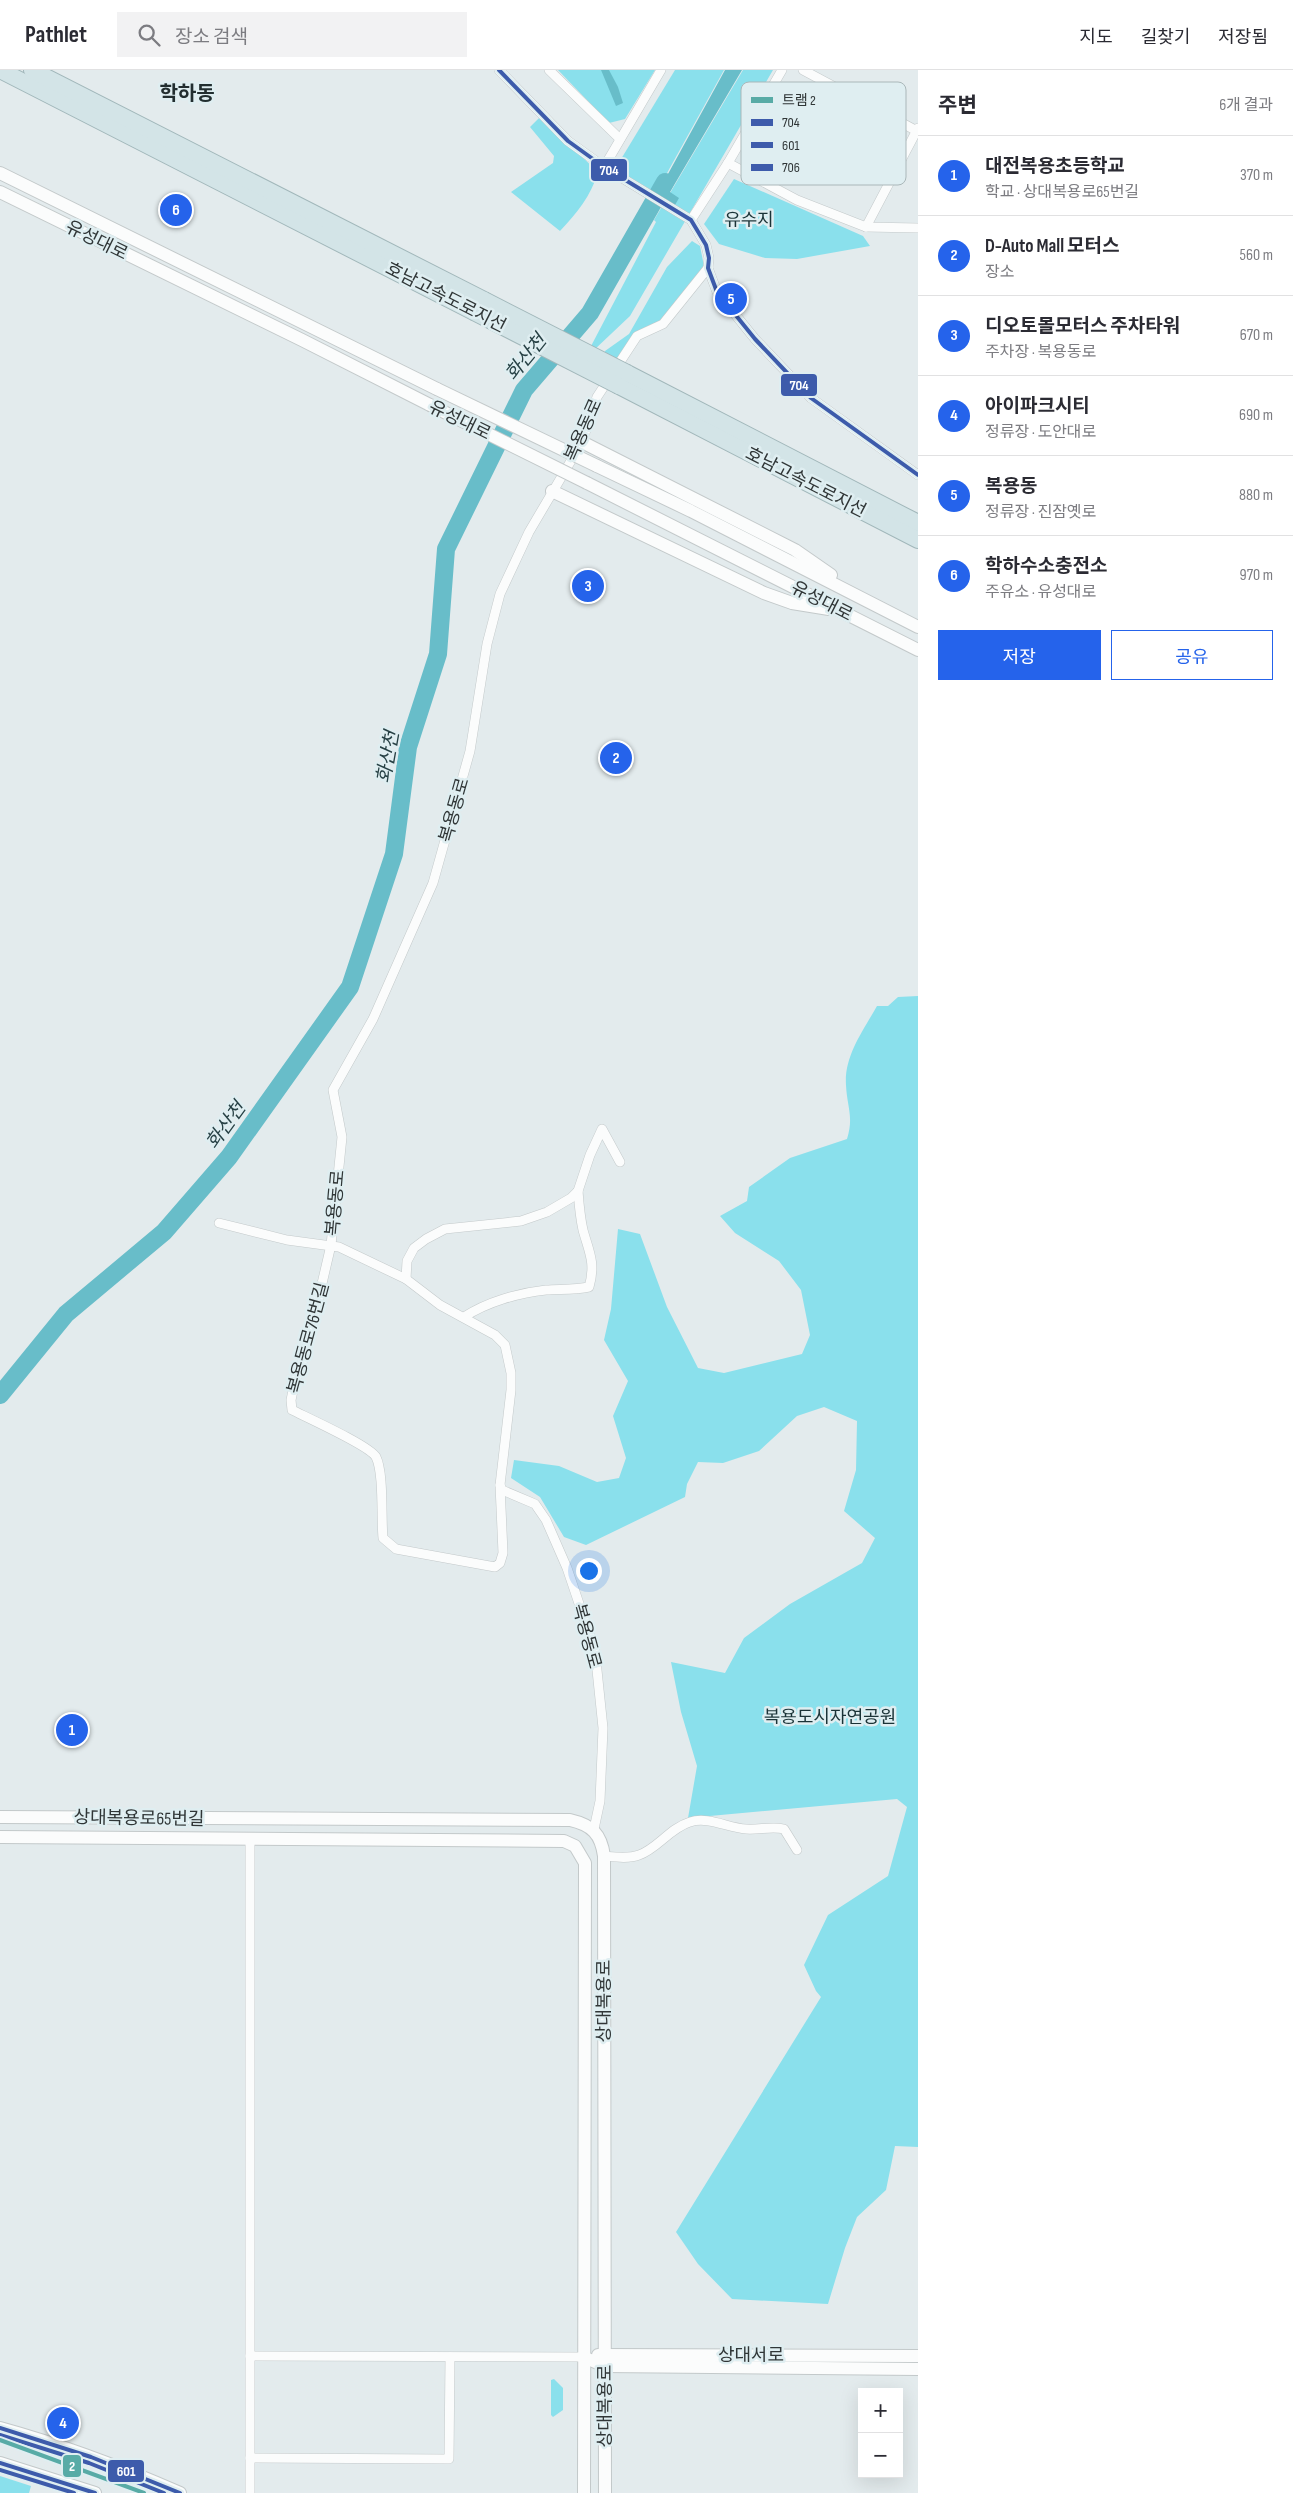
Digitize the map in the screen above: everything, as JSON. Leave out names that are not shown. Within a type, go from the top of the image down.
[{"type":"highway","name":"호남고속도로지선","points":[[0,70],[479,306]]},
{"type":"highway","name":"호남고속도로지선","points":[[32,70],[623,380],[918,540]]},
{"type":"highway","name":"호남고속도로지선","points":[[623,380],[918,523]]},
{"type":"street","points":[[499,70],[568,141],[604,168],[688,219],[706,245],[709,258],[708,268],[717,292],[725,303],[811,398],[918,475]]},
{"type":"street","points":[[549,70],[620,139]]},
{"type":"street","points":[[604,168],[661,70]]},
{"type":"street","points":[[775,82],[782,70]]},
{"type":"street","points":[[802,70],[825,82]]},
{"type":"street","points":[[906,151],[917,129]]},
{"type":"street","points":[[688,219],[728,163],[741,139]]},
{"type":"street","points":[[728,163],[741,170]]},
{"type":"street","name":"유성대로","points":[[0,173],[437,389],[691,511],[918,627]]},
{"type":"street","points":[[770,185],[798,200],[866,227],[918,228]]},
{"type":"street","points":[[866,227],[888,185]]},
{"type":"street","name":"유성대로","points":[[0,192],[302,340],[918,650]]},
{"type":"street","name":"복용동로","points":[[594,1829],[600,1801],[603,1728],[594,1651],[567,1568],[546,1520],[535,1504],[502,1490],[500,1485],[511,1390],[509,1356],[505,1345],[495,1335],[434,1300],[406,1279],[331,1245],[342,1138],[333,1090],[373,1019],[433,883],[470,751],[487,644],[500,594],[529,532],[582,442],[597,397],[637,336],[663,324],[708,268]]},
{"type":"street","points":[[582,442],[795,550],[868,601]]},
{"type":"street","points":[[552,491],[764,593],[792,603],[840,611]]},
{"type":"street","points":[[406,1279],[407,1261],[414,1248],[426,1239],[446,1229],[521,1221],[547,1212],[571,1198],[578,1190],[590,1155],[602,1129],[620,1162]]},
{"type":"street","points":[[464,1317],[475,1310],[499,1301],[530,1293],[589,1287],[593,1271],[590,1250],[583,1230],[578,1190]]},
{"type":"street","points":[[219,1223],[287,1240],[331,1245]]},
{"type":"street","name":"복용동로76번길","points":[[331,1245],[306,1352],[295,1381],[291,1400],[292,1410],[366,1447],[376,1458],[381,1485],[383,1538],[396,1549],[495,1567],[500,1563],[503,1553],[500,1485]]},
{"type":"street","name":"상대복용로65번길","points":[[0,1817],[570,1820],[584,1823],[594,1829]]},
{"type":"street","points":[[604,1856],[624,1857],[640,1855],[681,1826],[692,1821],[707,1821],[744,1829],[776,1827],[784,1830],[797,1850]]},
{"type":"street","name":"상대복용로","points":[[594,1829],[602,1841],[604,1856],[605,2493]]},
{"type":"street","name":"상대복용로65번길","points":[[0,1837],[278,1839]]},
{"type":"street","points":[[250,1839],[250,2493]]},
{"type":"street","name":"상대복용로","points":[[278,1839],[564,1841],[575,1846],[582,1854],[586,1863],[584,2493]]},
{"type":"street","points":[[250,2356],[583,2357],[605,2360]]},
{"type":"street","name":"상대서로","points":[[605,2360],[918,2356]]},
{"type":"street","points":[[250,2458],[449,2459],[450,2357]]},
{"type":"street","name":"상대서로","points":[[605,2360],[918,2368]]},
{"type":"street","points":[[0,2428],[50,2442],[113,2464],[180,2493]]},
{"type":"street","points":[[0,2463],[95,2493]]},
{"type":"green space","points":[[558,70],[655,70],[625,119],[609,123]]},
{"type":"green space","points":[[675,70],[724,70],[656,193],[615,169]]},
{"type":"green space","points":[[743,70],[773,70],[766,82],[741,82],[741,125],[630,316],[593,351],[590,348],[656,222],[654,220]]},
{"type":"green space","points":[[540,117],[598,172],[592,189],[583,204],[560,231],[511,192],[553,163],[554,156],[530,127]]},
{"type":"green space","name":"유수지","points":[[734,179],[741,182],[741,185],[748,185],[863,236],[870,246],[797,259],[765,258],[719,244],[704,224]]},
{"type":"green space","points":[[692,241],[700,246],[704,266],[660,321],[637,332],[615,361],[603,355],[605,351],[629,334],[667,267]]},
{"type":"green space","name":"복용도시자연공원","points":[[918,996],[918,2147],[895,2146],[886,2190],[857,2217],[845,2248],[828,2304],[732,2299],[698,2264],[676,2232],[821,1997],[816,1991],[804,1965],[828,1915],[888,1876],[907,1807],[897,1799],[688,1818],[697,1766],[681,1712],[671,1662],[725,1673],[744,1638],[790,1604],[862,1563],[875,1538],[844,1511],[856,1470],[857,1421],[824,1407],[797,1416],[759,1451],[723,1463],[698,1462],[687,1484],[685,1497],[586,1545],[564,1537],[540,1497],[511,1478],[514,1460],[559,1466],[597,1482],[619,1478],[626,1458],[613,1416],[628,1381],[604,1340],[611,1309],[618,1229],[640,1234],[667,1307],[698,1368],[724,1373],[802,1354],[810,1335],[801,1290],[779,1261],[735,1233],[720,1216],[747,1201],[749,1187],[790,1158],[847,1139],[850,1118],[846,1074],[851,1054],[877,1006],[888,1006],[898,997]]},
{"type":"green space","points":[[554,2379],[563,2388],[563,2410],[553,2417],[551,2415],[551,2380]]},
{"type":"green space","points":[[0,2476],[31,2486],[29,2493],[0,2493]]},
{"type":"shaded area","points":[[601,70],[609,70],[618,87],[623,103],[616,106]]},
{"type":"shaded area","points":[[725,70],[742,70],[670,192],[679,198],[675,205],[657,194]]},
{"type":"waterway","name":"화산천","points":[[0,1395],[66,1314],[164,1232],[229,1157],[350,987],[394,854],[408,747],[438,654],[446,549],[524,390],[590,313],[665,182]]},
{"type":"tram line","name":"2","points":[[0,2440],[144,2493]]},
{"type":"transit line","name":"704","points":[[499,70],[568,141],[604,167],[691,220],[706,245],[709,258],[708,268],[717,292],[755,339],[811,398],[918,475]]},
{"type":"transit line","name":"601","points":[[0,2428],[91,2457],[180,2493]]},
{"type":"transit line","name":"706","points":[[0,2435],[89,2463],[164,2493]]},
{"type":"transit line","name":"601","points":[[0,2463],[95,2493]]},
{"type":"transit line","name":"706","points":[[0,2470],[74,2493]]},
{"type":"place","name":"학하수소충전소","points":[[176,210]]},
{"type":"place","name":"복용동","points":[[731,299]]},
{"type":"place","name":"디오토몰모터스 주차타워","points":[[588,586]]},
{"type":"place","name":"D-Auto Mall 모터스","points":[[616,758]]},
{"type":"place","name":"대전복용초등학교","points":[[72,1730]]},
{"type":"place","name":"아이파크시티","points":[[63,2423]]},
{"type":"district","name":"학하동","points":[[187,93]]}]
